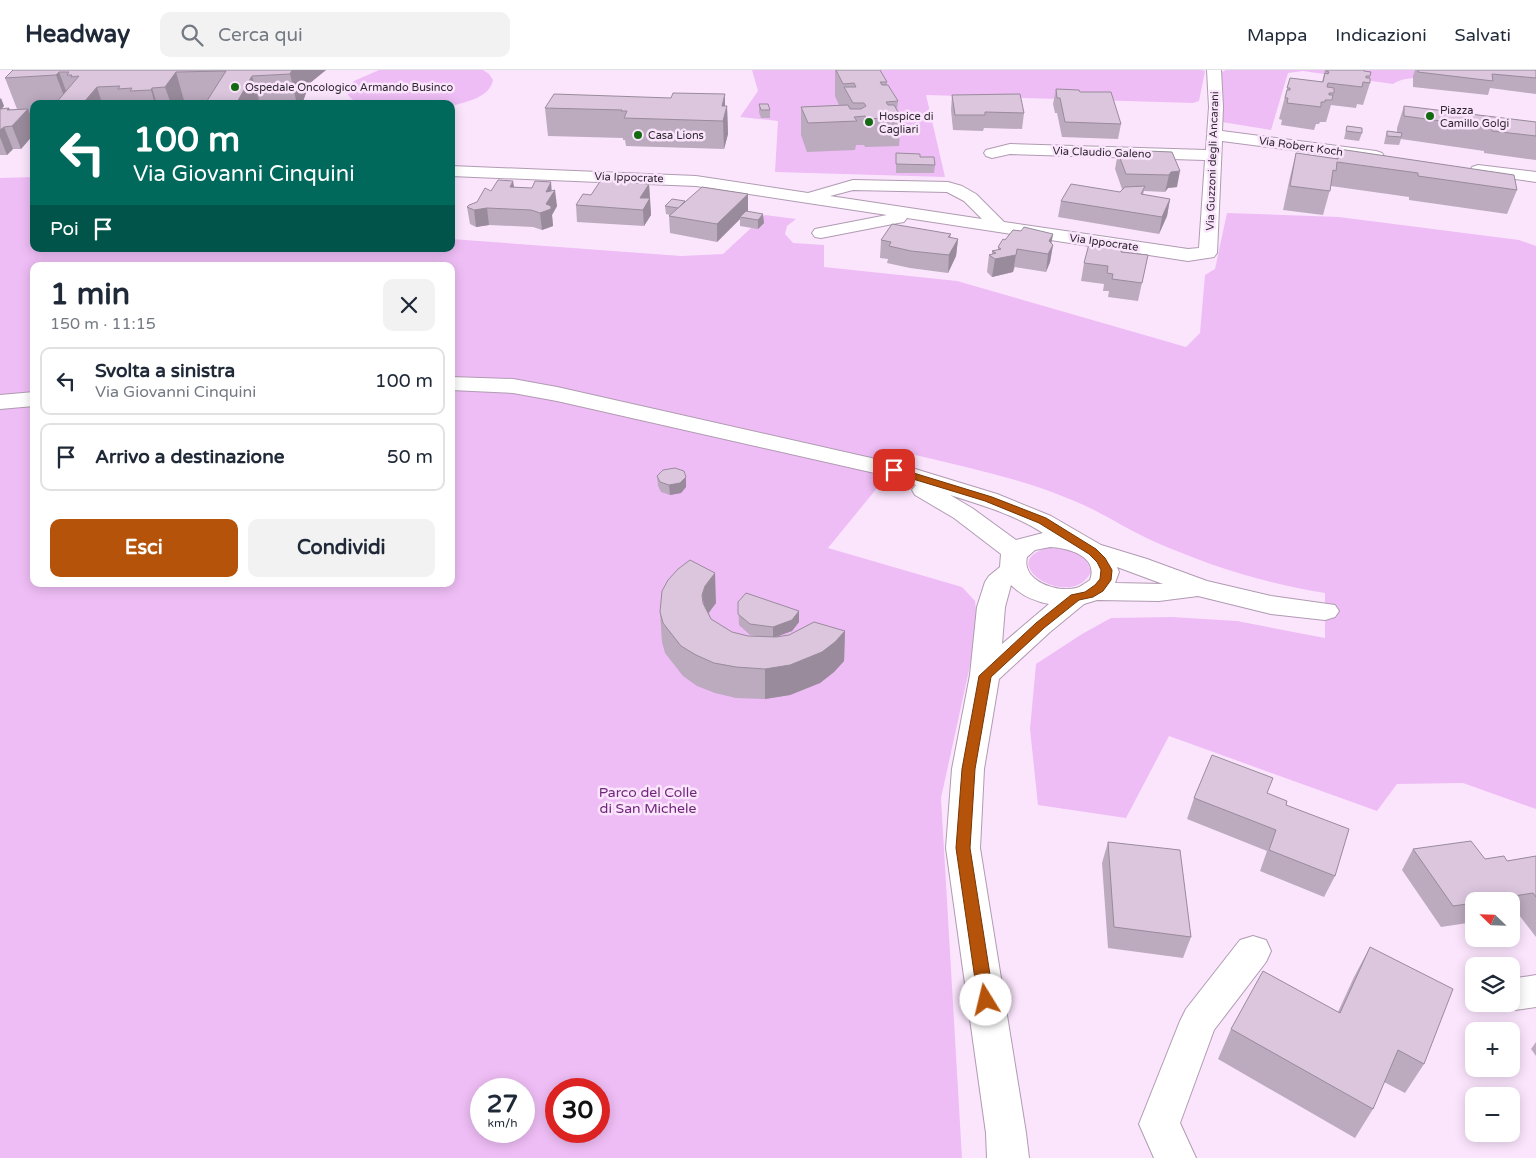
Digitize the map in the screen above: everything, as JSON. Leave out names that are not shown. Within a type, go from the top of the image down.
[{"type":"street","name":"Via Guzzoni degli Ancarani","points":[[1208,253],[1215,135],[1214,70]]},
{"type":"street","name":"Via Robert Koch","points":[[1215,135],[1395,159]]},
{"type":"street","name":"Via Claudio Galeno","points":[[992,153],[1010,149],[1213,155]]},
{"type":"street","points":[[1462,168],[1536,178]]},
{"type":"street","name":"Via Ippocrate","points":[[455,171],[654,178],[696,182],[1188,255],[1208,253]]},
{"type":"street","name":"Via Ippocrate","points":[[804,198],[853,184],[948,187],[959,190],[967,195],[999,227]]},
{"type":"street","name":"Via Ippocrate","points":[[821,233],[918,214]]},
{"type":"street","points":[[455,383],[513,386],[557,394],[894,470],[988,499],[1042,520],[1102,560],[1106,570],[1106,580],[1040,626],[985,676]]},
{"type":"street","points":[[0,402],[30,399]]},
{"type":"street","points":[[894,470],[963,513],[1014,562],[1019,580],[1044,595],[1059,598],[1085,594],[1172,593],[1200,588]]},
{"type":"street","points":[[1008,1158],[1006,1133],[963,848],[968,769],[985,676],[991,607],[998,582],[1014,562],[1023,545],[1035,540],[1050,539],[1086,548],[1200,588],[1271,604],[1325,611]]},
{"type":"street","points":[[1175,1158],[1160,1124],[1199,1021],[1253,951]]},
{"type":"green space","points":[[379,70],[483,70],[493,80],[491,86],[483,95],[455,105],[455,100],[353,100],[348,95],[348,88],[354,81]]},
{"type":"green space","points":[[752,70],[1205,71],[1199,101],[1193,103],[926,95],[945,177],[775,172],[778,121],[740,117],[758,91]]},
{"type":"green space","points":[[1226,70],[1536,70],[1483,82],[1411,78],[1393,84],[1303,71],[1288,73],[1271,130],[1222,122],[1222,72]]},
{"type":"green space","name":"Parco del Colle di San Michele","points":[[30,177],[30,252],[455,252],[455,239],[681,256],[723,254],[765,215],[796,219],[787,226],[785,234],[793,243],[824,245],[824,267],[957,281],[1186,347],[1200,333],[1205,275],[1215,269],[1227,213],[1339,217],[1519,240],[1536,246],[1536,809],[1463,783],[1397,784],[1377,811],[1169,736],[1126,818],[1038,805],[1030,729],[1036,664],[1082,634],[1111,618],[1172,617],[1237,621],[1325,638],[1325,593],[1259,579],[1194,558],[1143,536],[1082,504],[1032,485],[911,454],[900,460],[828,548],[962,587],[975,601],[978,629],[941,798],[962,1158],[0,1158],[0,178]]},
{"type":"green space","points":[[1047,548],[1075,552],[1089,565],[1091,572],[1081,583],[1069,587],[1054,586],[1042,581],[1032,573],[1028,564],[1033,555]]},
{"type":"building","points":[[13,70],[292,70],[290,74],[252,76],[238,100],[208,100],[226,71],[176,72],[165,87],[152,88],[151,90],[130,91],[132,88],[118,89],[120,86],[97,87],[86,100],[58,100],[79,76],[71,77],[72,75],[67,75],[69,72],[59,72],[56,75],[5,78]]},
{"type":"building","points":[[836,70],[880,70],[887,82],[880,82],[882,85],[888,85],[898,101],[886,102],[888,105],[894,105],[901,117],[866,119],[865,116],[854,117],[857,121],[808,123],[801,107],[848,105],[850,109],[861,109],[866,106],[864,103],[853,103],[844,87],[856,87],[854,83],[843,84]]},
{"type":"building","points":[[1326,70],[1364,70],[1371,72],[1370,76],[1366,76],[1366,78],[1370,78],[1370,83],[1363,82],[1362,87],[1328,83],[1327,87],[1334,88],[1334,93],[1329,93],[1329,95],[1333,95],[1332,100],[1321,102],[1321,107],[1287,103],[1288,98],[1285,98],[1287,90],[1290,90],[1290,88],[1287,88],[1290,78],[1323,82],[1325,73],[1328,74],[1329,72]]},
{"type":"building","points":[[1418,70],[1536,70],[1536,78],[1492,74],[1493,81],[1418,72]]},
{"type":"building","points":[[1056,89],[1079,90],[1080,92],[1111,92],[1121,124],[1065,122]]},
{"type":"building","points":[[673,93],[725,94],[722,106],[727,106],[723,121],[624,118],[627,111],[622,110],[545,108],[554,94],[671,98]]},
{"type":"building","points":[[1020,94],[1024,113],[985,112],[985,115],[955,115],[952,95]]},
{"type":"building","points":[[759,104],[768,104],[770,110],[761,110]]},
{"type":"building","points":[[1404,106],[1536,122],[1536,136],[1492,131],[1492,128],[1404,116]]},
{"type":"building","points":[[9,108],[7,110],[28,109],[12,126],[4,127],[0,130],[0,109]]},
{"type":"building","points":[[1347,126],[1362,128],[1362,133],[1346,131]]},
{"type":"building","points":[[1387,131],[1402,133],[1401,137],[1387,136]]},
{"type":"building","points":[[1339,149],[1514,175],[1517,190],[1418,176],[1418,173],[1337,162],[1336,171],[1333,170],[1330,191],[1290,186],[1296,153],[1338,159]]},
{"type":"building","points":[[1172,152],[1180,171],[1171,172],[1169,175],[1126,174],[1118,153]]},
{"type":"building","points":[[896,153],[920,154],[920,157],[934,157],[935,165],[896,164]]},
{"type":"building","points":[[498,180],[513,181],[510,187],[532,188],[535,181],[551,182],[546,192],[555,190],[546,204],[551,206],[551,209],[540,213],[531,210],[487,208],[474,210],[467,207],[477,202],[485,188],[491,191]]},
{"type":"building","points":[[601,180],[649,184],[640,198],[650,198],[643,210],[576,205],[583,194],[591,195]]},
{"type":"building","points":[[1071,184],[1120,192],[1125,187],[1145,186],[1141,194],[1170,199],[1162,217],[1061,201]]},
{"type":"building","points":[[702,187],[748,194],[717,224],[669,216]]},
{"type":"building","points":[[672,199],[685,201],[678,208],[665,206]]},
{"type":"building","points":[[746,211],[763,214],[758,220],[740,217]]},
{"type":"building","points":[[892,224],[951,234],[948,237],[958,239],[949,255],[911,251],[889,246],[891,242],[881,240]]},
{"type":"building","points":[[1024,227],[1053,234],[1049,241],[1053,245],[1048,254],[1017,249],[1016,255],[995,259],[989,255],[996,253],[992,251],[1001,249],[998,247],[1003,239],[1005,240],[1013,230],[1021,231]]},
{"type":"building","points":[[1089,244],[1122,248],[1121,252],[1148,255],[1142,283],[1112,279],[1113,274],[1107,273],[1108,266],[1084,263]]},
{"type":"building","points":[[675,468],[684,471],[686,477],[680,483],[669,485],[660,482],[657,476],[663,470]]},
{"type":"building","points":[[690,560],[715,573],[705,586],[702,595],[703,603],[711,619],[732,632],[748,636],[776,637],[789,635],[814,622],[845,631],[822,652],[790,665],[765,669],[736,667],[714,663],[696,655],[681,646],[663,623],[660,612],[662,591],[668,580]]},
{"type":"building","points":[[746,593],[799,611],[792,620],[773,627],[750,624],[738,614],[738,602]]},
{"type":"building","points":[[1212,755],[1273,778],[1267,793],[1287,801],[1286,805],[1349,829],[1335,876],[1269,850],[1276,830],[1194,798]]},
{"type":"building","points":[[1471,841],[1485,859],[1504,856],[1507,861],[1536,856],[1536,897],[1533,893],[1520,895],[1520,892],[1465,892],[1465,904],[1453,906],[1413,849]]},
{"type":"building","points":[[1108,842],[1180,850],[1191,937],[1114,927]]},
{"type":"building","points":[[1370,947],[1453,989],[1424,1064],[1398,1050],[1373,1109],[1231,1029],[1263,971],[1340,1013]]},
{"type":"place","name":"Ospedale Oncologico Armando Businco","points":[[235,87]]},
{"type":"place","name":"Piazza Camillo Golgi","points":[[1430,116]]},
{"type":"place","name":"Hospice di Cagliari","points":[[869,122]]},
{"type":"place","name":"Casa Lions","points":[[638,135]]},
{"type":"route","points":[[894,470],[988,499],[1042,520],[1092,551],[1102,560],[1106,570],[1106,580],[1099,588],[1089,594],[1075,598],[1040,626],[985,676],[968,769],[963,848],[986,1000]]}]
